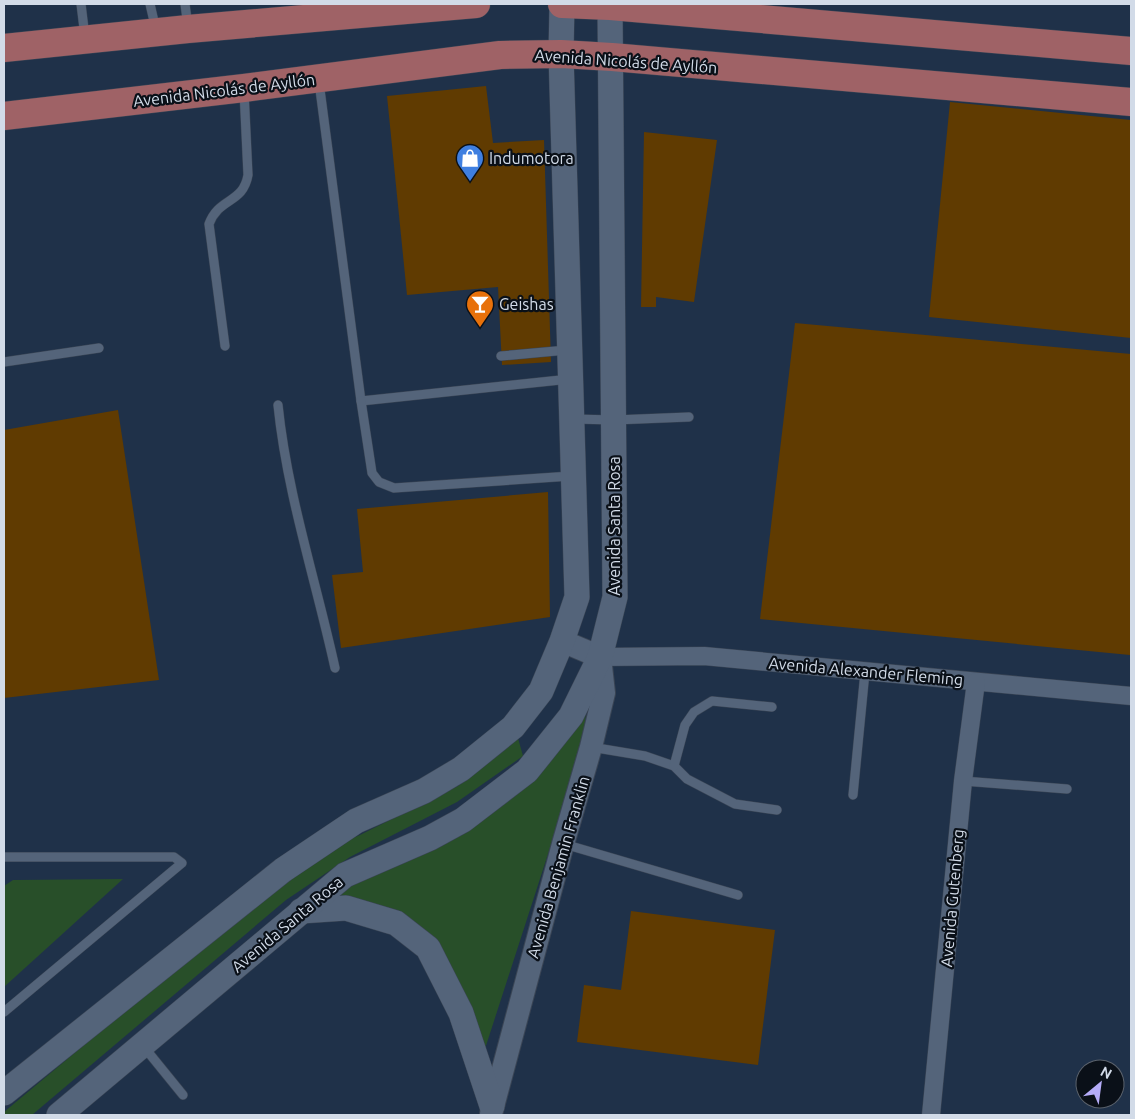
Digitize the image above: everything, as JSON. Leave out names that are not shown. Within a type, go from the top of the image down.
[{"type":"main road","points":[[4,44],[85,40],[157,33],[187,16],[476,4]]},
{"type":"main road","points":[[4,1093],[283,870],[356,821],[424,791],[461,769],[513,727],[541,691],[562,641],[577,597],[561,54],[562,4],[722,10],[1131,51]]},
{"type":"main road","name":"Avenida Santa Rosa","points":[[59,1115],[345,875],[430,838],[463,820],[527,770],[571,716],[600,657],[615,596],[612,57],[610,5]]},
{"type":"main road","name":"Avenida Nicolás de Ayllón","points":[[4,116],[244,88],[500,55],[561,54],[1131,102]]},
{"type":"main road","points":[[301,911],[346,908],[396,923],[428,948],[461,1013],[491,1111]]},
{"type":"street","points":[[562,641],[600,657]]},
{"type":"street","name":"Avenida Alexander Fleming","points":[[600,657],[704,656],[1131,696]]},
{"type":"street","name":"Avenida Benjamin Franklin","points":[[491,1111],[591,747],[604,692],[600,657]]},
{"type":"street","name":"Avenida Gutenberg","points":[[931,1115],[963,782],[976,682]]},
{"type":"lane","points":[[81,4],[85,40]]},
{"type":"lane","points":[[150,4],[157,33]]},
{"type":"lane","points":[[319,78],[372,474],[379,482],[394,488],[574,476]]},
{"type":"lane","points":[[225,346],[209,224],[212,215],[242,192],[247,184],[248,165],[244,88]]},
{"type":"lane","points":[[4,362],[99,348]]},
{"type":"lane","points":[[501,356],[570,350]]},
{"type":"lane","points":[[361,402],[570,379]]},
{"type":"lane","points":[[278,405],[281,435],[295,503],[335,668]]},
{"type":"lane","points":[[572,419],[614,420],[689,417]]},
{"type":"lane","points":[[854,795],[865,672]]},
{"type":"lane","points":[[674,766],[685,725],[694,712],[712,701],[772,707]]},
{"type":"lane","points":[[591,747],[645,756],[674,766],[687,779],[736,804],[777,810]]},
{"type":"lane","points":[[963,782],[1067,789]]},
{"type":"lane","points":[[563,844],[738,895]]},
{"type":"lane","points":[[4,857],[174,857],[182,863],[4,1012]]},
{"type":"lane","points":[[142,1045],[183,1095]]},
{"type":"shaded area","points":[[4,4],[1131,4],[1131,1115],[4,1115]]},
{"type":"green space","points":[[588,699],[581,752],[483,1055],[437,946],[311,907],[347,878],[468,825]]},
{"type":"green space","points":[[518,738],[523,756],[457,802],[350,857],[286,900],[32,1115],[4,1115],[4,1112],[310,856],[360,835],[458,786]]},
{"type":"green space","points":[[123,879],[4,987],[4,886],[13,880]]},
{"type":"building","points":[[486,86],[493,143],[544,140],[551,362],[502,365],[498,287],[407,295],[387,96]]},
{"type":"building","points":[[950,102],[1131,120],[1131,338],[929,317]]},
{"type":"building","points":[[644,132],[717,140],[694,302],[656,297],[656,307],[641,307]]},
{"type":"building","points":[[795,323],[1131,354],[1130,655],[760,619]]},
{"type":"building","points":[[118,410],[159,680],[4,698],[4,430]]},
{"type":"building","points":[[548,492],[550,617],[341,648],[332,575],[363,572],[357,509]]},
{"type":"building","points":[[631,911],[775,930],[758,1065],[577,1042],[584,985],[621,990]]},
{"type":"place","name":"Indumotora","points":[[470,182]]},
{"type":"place","name":"Geishas","points":[[480,328]]}]
